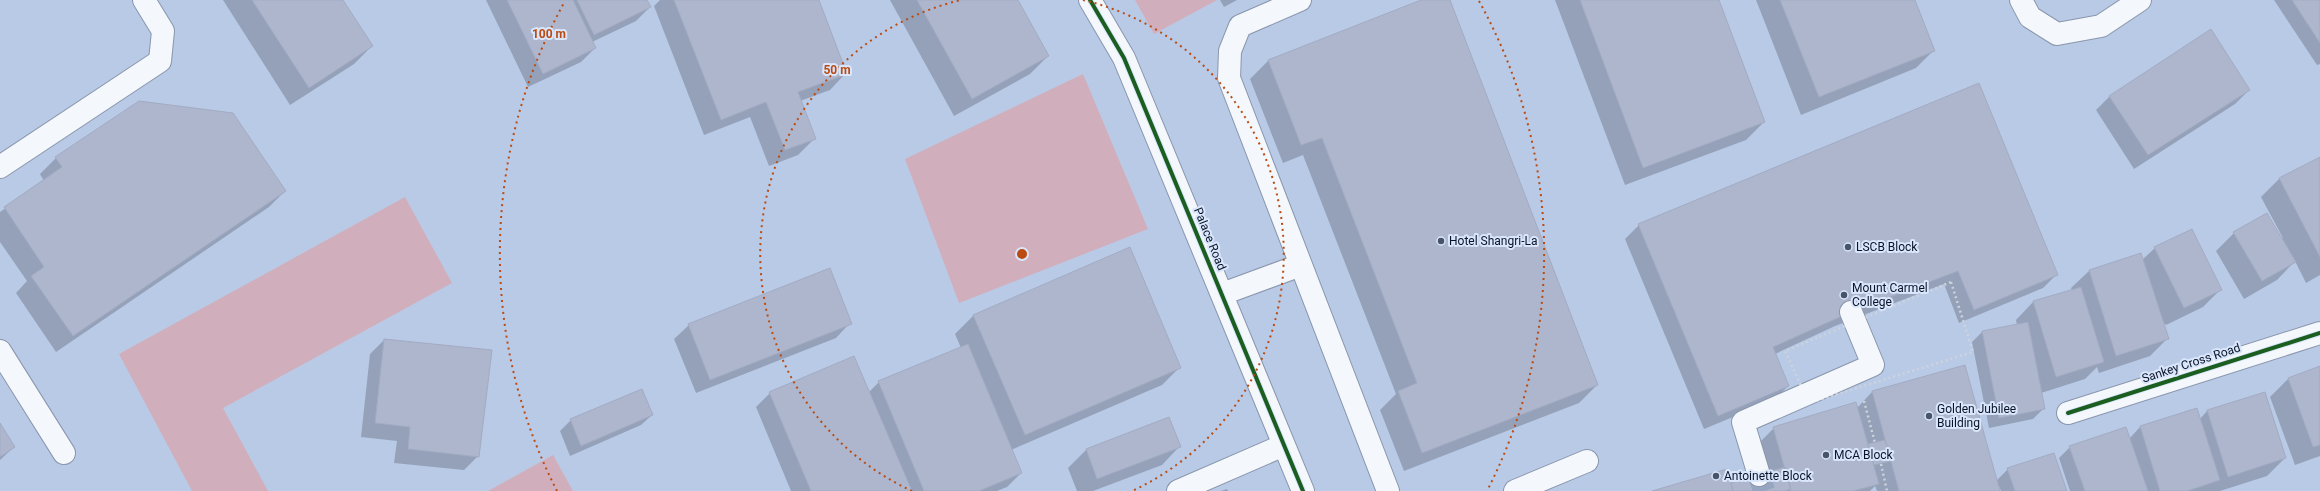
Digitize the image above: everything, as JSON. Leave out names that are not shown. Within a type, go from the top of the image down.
[{"type":"street","points":[[0,167],[160,61],[163,31],[144,0]]},
{"type":"street","name":"Palace Road","points":[[1090,0],[1124,58],[1303,491]]},
{"type":"street","points":[[1300,0],[1240,26],[1234,38],[1228,64],[1232,91],[1388,491]]},
{"type":"street","points":[[2021,0],[2030,17],[2057,34],[2101,26],[2140,0]]},
{"type":"street","points":[[1222,294],[1301,265]]},
{"type":"street","points":[[1759,475],[1743,422],[1873,365],[1851,312]]},
{"type":"street","name":"Sankey Cross Road","points":[[2068,413],[2320,333]]},
{"type":"street","points":[[0,351],[64,453]]},
{"type":"street","points":[[1178,491],[1284,445]]},
{"type":"street","points":[[1515,491],[1588,461]]},
{"type":"path","points":[[1861,387],[1875,443]]},
{"type":"path","points":[[1881,464],[1887,491]]},
{"type":"shaded area","points":[[1135,0],[1217,0],[1154,34]]},
{"type":"shaded area","points":[[1083,74],[1148,229],[959,303],[905,159]]},
{"type":"shaded area","points":[[405,197],[452,283],[223,408],[268,491],[192,491],[119,354]]},
{"type":"shaded area","points":[[553,455],[573,491],[488,491]]},
{"type":"building","points":[[252,0],[343,0],[373,46],[309,88]]},
{"type":"building","points":[[507,0],[573,0],[596,48],[543,74]]},
{"type":"building","points":[[577,0],[647,0],[651,7],[594,35]]},
{"type":"building","points":[[674,0],[819,0],[847,74],[798,92],[816,139],[785,150],[766,102],[721,120]]},
{"type":"building","points":[[917,0],[1018,0],[1049,56],[972,99]]},
{"type":"building","points":[[1421,0],[1450,0],[1598,385],[1422,453],[1398,391],[1417,383],[1322,138],[1301,145],[1268,60]]},
{"type":"building","points":[[1580,0],[1719,0],[1765,122],[1643,168]]},
{"type":"building","points":[[1780,0],[1915,0],[1935,51],[1819,97]]},
{"type":"building","points":[[2292,0],[2320,0],[2320,43]]},
{"type":"building","points":[[2211,29],[2250,90],[2148,155],[2109,96]]},
{"type":"building","name":"LSCB Block","points":[[1979,83],[2058,275],[1974,310],[1958,271],[1851,312],[1773,347],[1789,386],[1718,416],[1638,224]]},
{"type":"building","points":[[139,101],[233,113],[286,191],[73,336],[31,276],[44,267],[4,207],[62,167],[55,157]]},
{"type":"building","points":[[2320,157],[2320,257],[2279,178]]},
{"type":"building","points":[[2267,213],[2296,262],[2262,281],[2233,232]]},
{"type":"building","points":[[2192,229],[2222,290],[2184,308],[2154,247]]},
{"type":"building","points":[[1130,247],[1181,368],[1025,435],[973,315]]},
{"type":"building","points":[[2141,253],[2169,339],[2116,356],[2089,270]]},
{"type":"building","points":[[830,268],[852,324],[710,380],[688,324]]},
{"type":"building","points":[[2081,287],[2104,362],[2056,377],[2033,301]]},
{"type":"building","points":[[2028,322],[2045,409],[1999,418],[1982,331]]},
{"type":"building","points":[[384,339],[492,350],[479,457],[408,449],[410,427],[375,423]]},
{"type":"building","points":[[968,344],[1022,473],[979,491],[924,491],[878,381]]},
{"type":"building","points":[[854,356],[912,491],[811,491],[769,392]]},
{"type":"building","name":"Golden Jubilee Building","points":[[1965,365],[2000,491],[1899,491],[1872,391]]},
{"type":"building","points":[[2320,366],[2320,445],[2313,447],[2288,378]]},
{"type":"building","points":[[642,389],[653,415],[581,446],[570,419]]},
{"type":"building","points":[[2265,392],[2286,458],[2228,477],[2207,410]]},
{"type":"building","name":"MCA Block","points":[[1856,402],[1879,484],[1853,491],[1791,491],[1773,427]]},
{"type":"building","points":[[2197,408],[2220,480],[2187,491],[2160,491],[2140,426]]},
{"type":"building","points":[[1169,417],[1181,447],[1097,479],[1086,449]]},
{"type":"building","points":[[0,423],[15,447],[0,457]]},
{"type":"building","points":[[2126,427],[2148,491],[2085,491],[2069,446]]},
{"type":"building","points":[[1885,440],[1891,461],[1874,465],[1868,444]]},
{"type":"building","points":[[2054,453],[2067,491],[2015,491],[2007,468]]},
{"type":"building","points":[[1785,467],[1791,489],[1784,491],[1733,491],[1731,483]]},
{"type":"building","name":"Antoinette Block","points":[[1727,469],[1733,491],[1652,491]]},
{"type":"tunnel","points":[[1759,475],[1764,491]]},
{"type":"cycle path","points":[[1090,0],[1124,58],[1303,491]]},
{"type":"cycle path","points":[[2068,413],[2320,333]]},
{"type":"place","name":"Hotel Shangri-La","points":[[1441,241]]},
{"type":"place","name":"LSCB Block","points":[[1848,247]]},
{"type":"place","name":"Mount Carmel College","points":[[1844,295]]},
{"type":"place","name":"Golden Jubilee Building","points":[[1929,416]]},
{"type":"place","name":"MCA Block","points":[[1826,455]]},
{"type":"place","name":"Antoinette Block","points":[[1716,476]]}]
